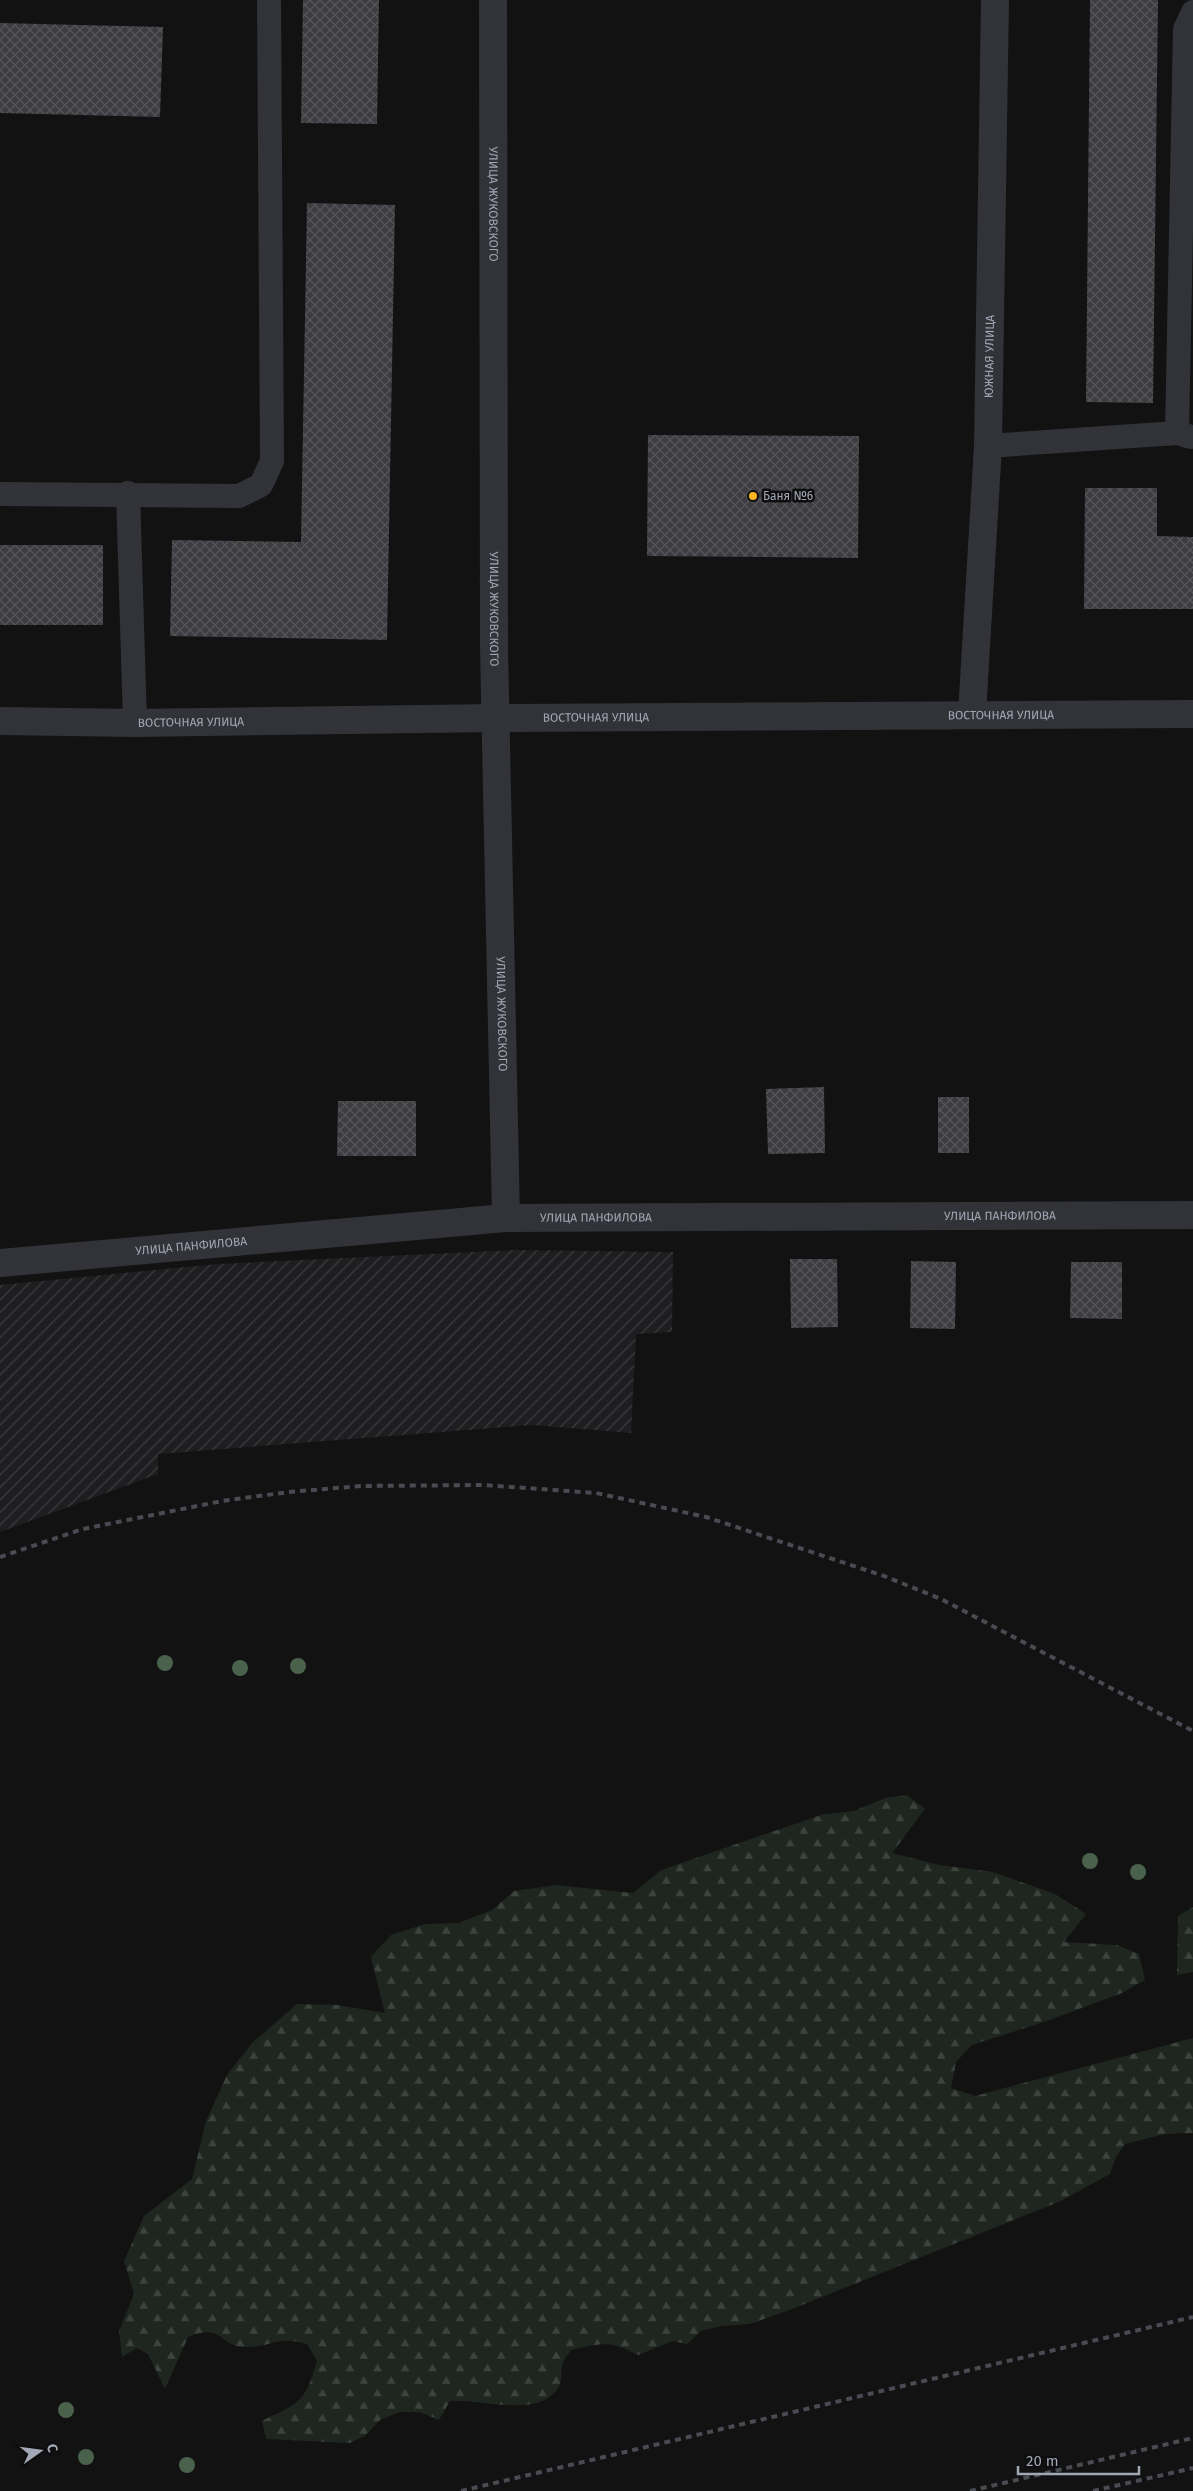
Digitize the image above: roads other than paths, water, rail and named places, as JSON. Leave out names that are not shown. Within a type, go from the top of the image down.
[{"type":"street","name":"УЛИЦА ЖУКОВСКОГО","points":[[493,0],[494,648],[506,1218]]},
{"type":"street","name":"ЮЖНАЯ УЛИЦА","points":[[972,714],[988,446],[994,0]]},
{"type":"street","name":"ВОСТОЧНАЯ УЛИЦА","points":[[0,722],[135,723],[496,718],[1193,714]]},
{"type":"street","name":"УЛИЦА ПАНФИЛОВА","points":[[0,1263],[506,1218],[1193,1215]]},
{"type":"lane","points":[[0,494],[239,496],[262,485],[272,461],[269,0]]},
{"type":"lane","points":[[988,446],[1185,435],[1185,29],[1193,12]]},
{"type":"lane","points":[[128,494],[135,723]]},
{"type":"railway","points":[[0,1557],[83,1529],[222,1501],[289,1492],[361,1486],[484,1485],[596,1493],[706,1517],[884,1576],[941,1599],[1193,1731]]},
{"type":"railway","points":[[461,2491],[1193,2317]]},
{"type":"railway","points":[[970,2491],[1193,2438]]},
{"type":"railway","points":[[1093,2491],[1193,2468]]},
{"type":"place","name":"Баня №6","points":[[753,496]]}]
